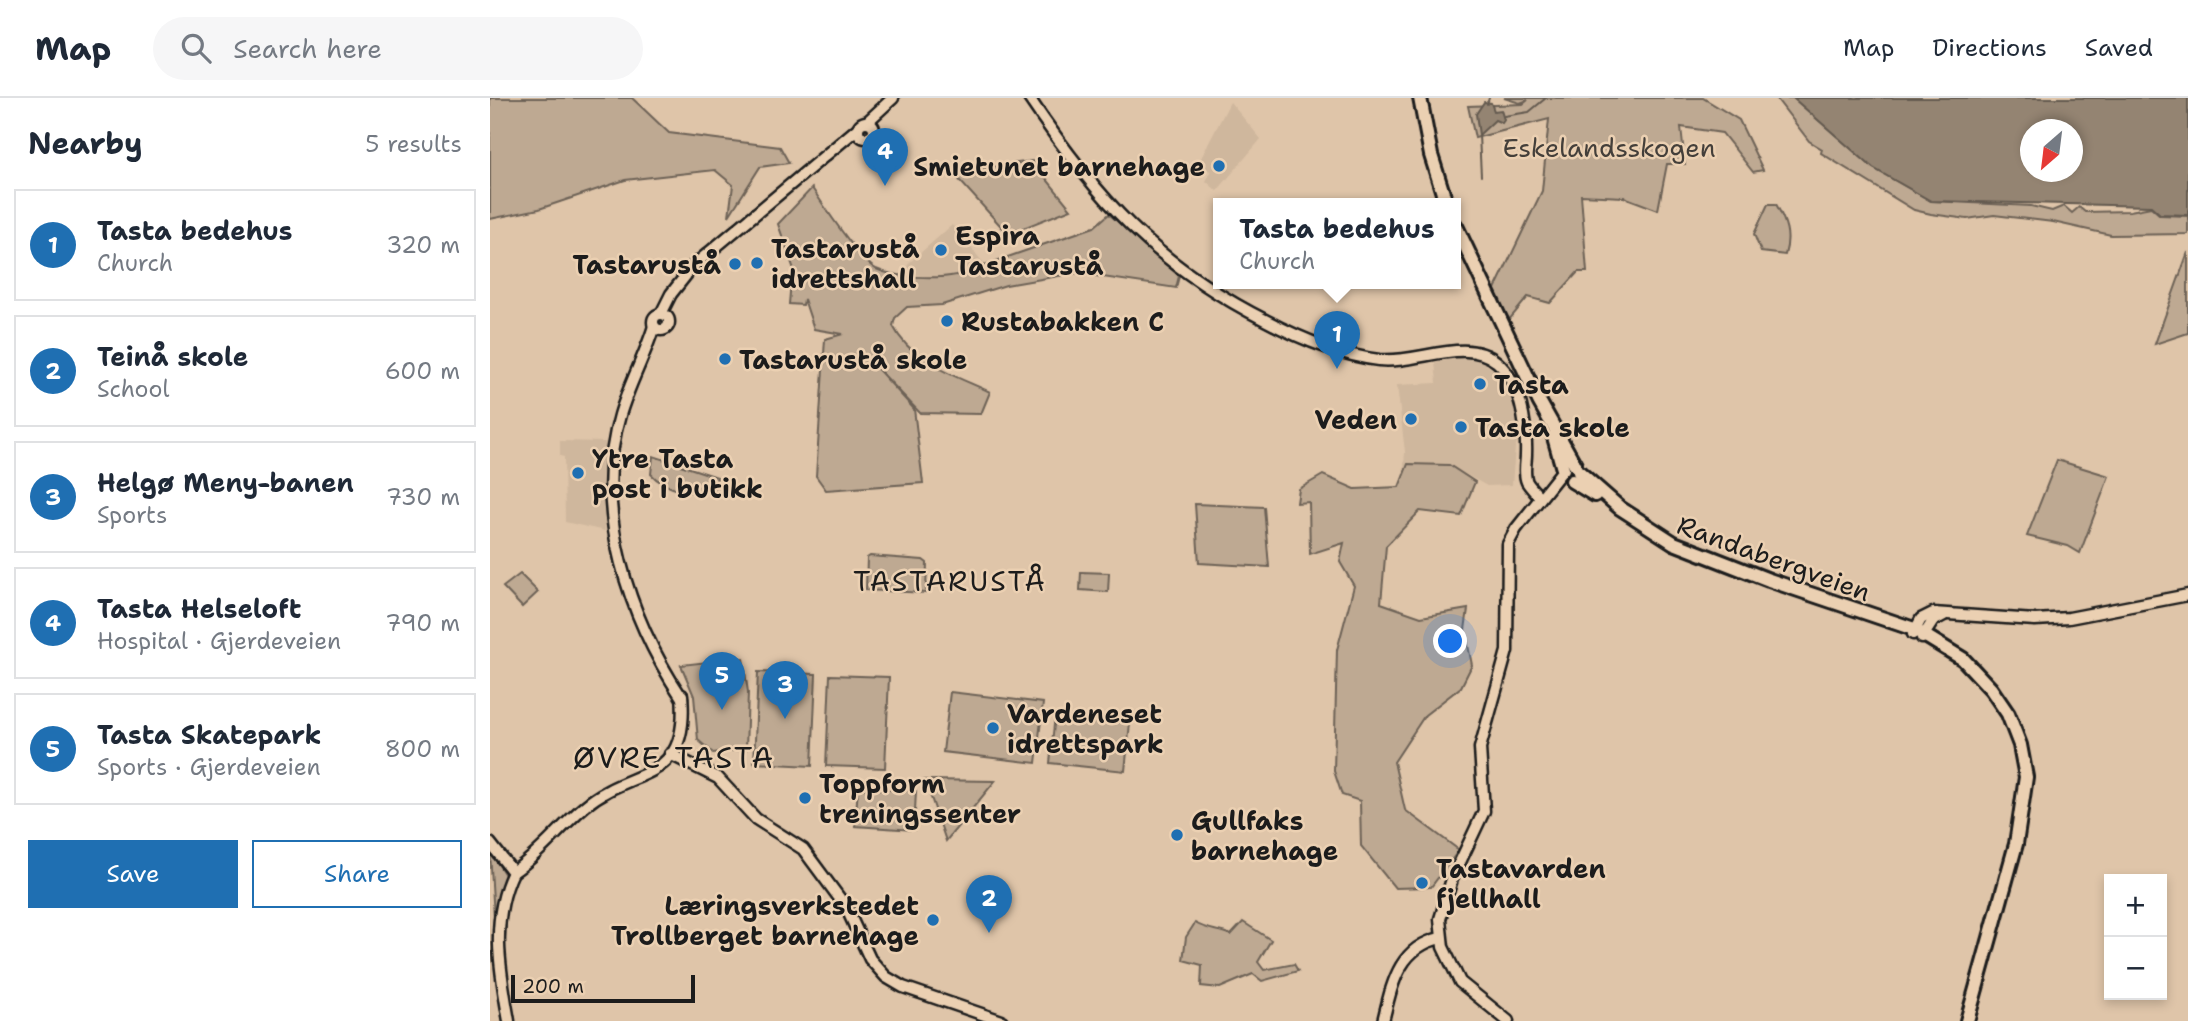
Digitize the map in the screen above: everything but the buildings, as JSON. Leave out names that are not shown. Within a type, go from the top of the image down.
[{"type":"highway","points":[[1422,98],[1430,150],[1444,198]]},
{"type":"highway","name":"Randabergveien","points":[[1461,237],[1570,473],[1674,543],[1918,634],[1968,666],[1991,689],[2008,715],[2020,745],[2026,777],[2016,844],[1967,1021]]},
{"type":"main road","points":[[1029,98],[1066,152],[1116,213],[1186,275],[1223,298],[1323,346],[1361,357],[1418,359],[1471,349],[1488,355],[1499,364],[1513,383],[1525,424],[1526,481],[1540,498]]},
{"type":"main road","points":[[509,1021],[498,925],[503,892],[513,873],[592,800],[649,774],[670,754],[681,733],[682,698],[642,626],[616,540],[610,476],[620,416],[643,360],[659,328],[669,324],[664,315],[677,289],[703,256],[890,101]]},
{"type":"main road","points":[[836,144],[864,139],[874,131],[890,101]]},
{"type":"main road","points":[[867,122],[874,131]]},
{"type":"main road","points":[[857,129],[864,139]]},
{"type":"main road","points":[[1507,1021],[1460,982],[1442,942],[1443,904],[1484,811],[1480,748],[1507,651],[1508,544],[1540,498],[1570,473]]},
{"type":"main road","points":[[1918,634],[1944,615],[1994,620],[2069,618],[2188,595]]},
{"type":"main road","points":[[670,754],[718,778],[756,819],[803,849],[846,907],[870,959],[886,977],[903,987],[1002,1021]]},
{"type":"main road","points":[[490,843],[513,873]]},
{"type":"main road","points":[[1383,1021],[1398,967],[1408,954],[1442,942]]},
{"type":"shaded area","points":[[1793,98],[2188,98],[2188,215],[2160,214],[2151,206],[1931,201],[1873,168]]},
{"type":"shaded area","points":[[1230,102],[1261,139],[1217,191],[1206,181],[1211,172],[1199,162]]},
{"type":"shaded area","points":[[1484,102],[1491,103],[1494,111],[1501,110],[1504,120],[1502,123],[1495,120],[1479,135],[1476,114]]},
{"type":"shaded area","points":[[952,225],[986,266],[940,278],[904,274],[909,263]]},
{"type":"shaded area","name":"Tasta skole","points":[[1465,357],[1481,361],[1496,371],[1507,384],[1523,431],[1515,447],[1512,485],[1487,486],[1449,465],[1408,464],[1403,478],[1405,452],[1397,385],[1437,383],[1435,362]]},
{"type":"shaded area","points":[[560,441],[606,442],[605,531],[565,522],[564,457],[560,456]]},
{"type":"green space","points":[[490,98],[632,98],[669,133],[780,147],[789,163],[760,167],[729,216],[733,185],[715,170],[625,180],[539,209],[490,219]]},
{"type":"green space","name":"Eskelandsskogen","points":[[1504,98],[1703,98],[1739,120],[1763,170],[1753,172],[1722,133],[1681,127],[1685,164],[1667,164],[1658,210],[1624,197],[1581,195],[1587,272],[1578,272],[1550,303],[1528,297],[1509,320],[1494,291],[1542,191],[1549,119],[1475,138],[1468,106],[1523,104],[1528,100],[1520,103]]},
{"type":"green space","points":[[1776,98],[1793,98],[1873,168],[1931,201],[2031,206],[2052,211],[2064,206],[2072,213],[2079,207],[2085,212],[2130,211],[2151,207],[2160,215],[2188,216],[2188,234],[2111,235],[2053,222],[1994,215],[1967,219],[1914,210],[1821,153],[1822,149],[1809,141]]},
{"type":"green space","points":[[1032,161],[1071,209],[1008,234],[952,172]]},
{"type":"green space","points":[[812,188],[861,255],[869,264],[884,272],[916,277],[956,275],[1094,227],[1109,214],[1179,276],[1176,288],[1076,273],[1006,285],[942,305],[907,307],[895,318],[893,326],[901,339],[923,359],[990,392],[981,414],[920,413],[863,353],[914,409],[923,483],[826,490],[816,476],[825,339],[843,334],[814,329],[804,299],[803,305],[789,304],[791,281],[798,281],[778,224]]},
{"type":"green space","points":[[1768,204],[1776,204],[1785,223],[1788,241],[1785,255],[1761,252],[1754,234]]},
{"type":"green space","points":[[2188,252],[2188,333],[2155,344]]},
{"type":"green space","points":[[653,456],[717,477],[714,491],[689,492],[672,488],[657,480],[651,474]]},
{"type":"green space","points":[[2057,460],[2109,476],[2080,553],[2068,546],[2027,536]]},
{"type":"green space","points":[[1408,464],[1449,465],[1475,482],[1461,516],[1420,511],[1386,546],[1381,603],[1421,617],[1468,609],[1465,630],[1472,665],[1461,687],[1425,715],[1394,762],[1405,810],[1459,850],[1431,887],[1395,888],[1361,846],[1360,801],[1342,795],[1334,771],[1337,650],[1354,586],[1340,562],[1344,543],[1310,554],[1309,502],[1297,503],[1299,489],[1323,475],[1355,489],[1399,487]]},
{"type":"green space","points":[[1195,504],[1264,507],[1269,567],[1199,563]]},
{"type":"green space","points":[[870,556],[923,560],[927,563],[926,593],[866,590],[867,558]]},
{"type":"green space","points":[[1081,572],[1109,573],[1108,592],[1080,590]]},
{"type":"green space","points":[[520,574],[538,592],[522,607],[503,587]]},
{"type":"green space","points":[[743,658],[748,692],[746,749],[713,753],[698,740],[694,696],[681,665]]},
{"type":"green space","points":[[758,672],[816,674],[812,766],[754,763]]},
{"type":"green space","points":[[830,675],[889,677],[885,768],[826,766]]},
{"type":"green space","name":"Vardeneset idrettspark","points":[[950,692],[1043,703],[1036,763],[943,752]]},
{"type":"green space","points":[[1055,715],[1130,723],[1125,771],[1050,763]]},
{"type":"green space","points":[[925,780],[995,781],[946,841]]},
{"type":"green space","points":[[858,788],[916,791],[914,830],[855,826]]},
{"type":"green space","points":[[490,851],[505,875],[497,901],[495,934]]},
{"type":"green space","points":[[1243,922],[1271,940],[1258,962],[1264,970],[1294,964],[1298,971],[1262,981],[1253,974],[1220,988],[1201,986],[1202,965],[1183,960],[1186,937],[1195,923],[1231,935]]},
{"type":"waterway","points":[[1487,104],[1489,98]]},
{"type":"waterway","points":[[1504,116],[1529,112],[1546,98]]},
{"type":"waterway","points":[[1479,135],[1481,176]]},
{"type":"place","name":"Smietunet barnehage","points":[[1219,166]]},
{"type":"place","name":"Tasta Helseloft","points":[[885,186]]},
{"type":"place","name":"Espira Tastarustå","points":[[941,250]]},
{"type":"place","name":"Tastarustå idrettshall","points":[[757,263]]},
{"type":"place","name":"Tastarustå","points":[[735,264]]},
{"type":"place","name":"Rustabakken C","points":[[947,321]]},
{"type":"place","name":"Tastarustå skole","points":[[725,359]]},
{"type":"place","name":"Tasta bedehus","points":[[1337,369]]},
{"type":"place","name":"Tasta","points":[[1480,384]]},
{"type":"place","name":"Veden","points":[[1411,419]]},
{"type":"place","name":"Tasta skole","points":[[1461,427]]},
{"type":"place","name":"Ytre Tasta post i butikk","points":[[578,473]]},
{"type":"place","name":"Tasta Skatepark","points":[[722,710]]},
{"type":"place","name":"Helgø Meny-banen","points":[[785,719]]},
{"type":"place","name":"Vardeneset idrettspark","points":[[993,728]]},
{"type":"place","name":"Toppform treningssenter","points":[[805,798]]},
{"type":"place","name":"Gullfaks barnehage","points":[[1177,835]]},
{"type":"place","name":"Tastavarden fjellhall","points":[[1422,883]]},
{"type":"place","name":"Læringsverkstedet Trollberget barnehage","points":[[933,920]]},
{"type":"place","name":"Teinå skole","points":[[989,933]]},
{"type":"district","name":"TASTARUSTÅ","points":[[950,581]]},
{"type":"district","name":"ØVRE TASTA","points":[[674,757]]}]
